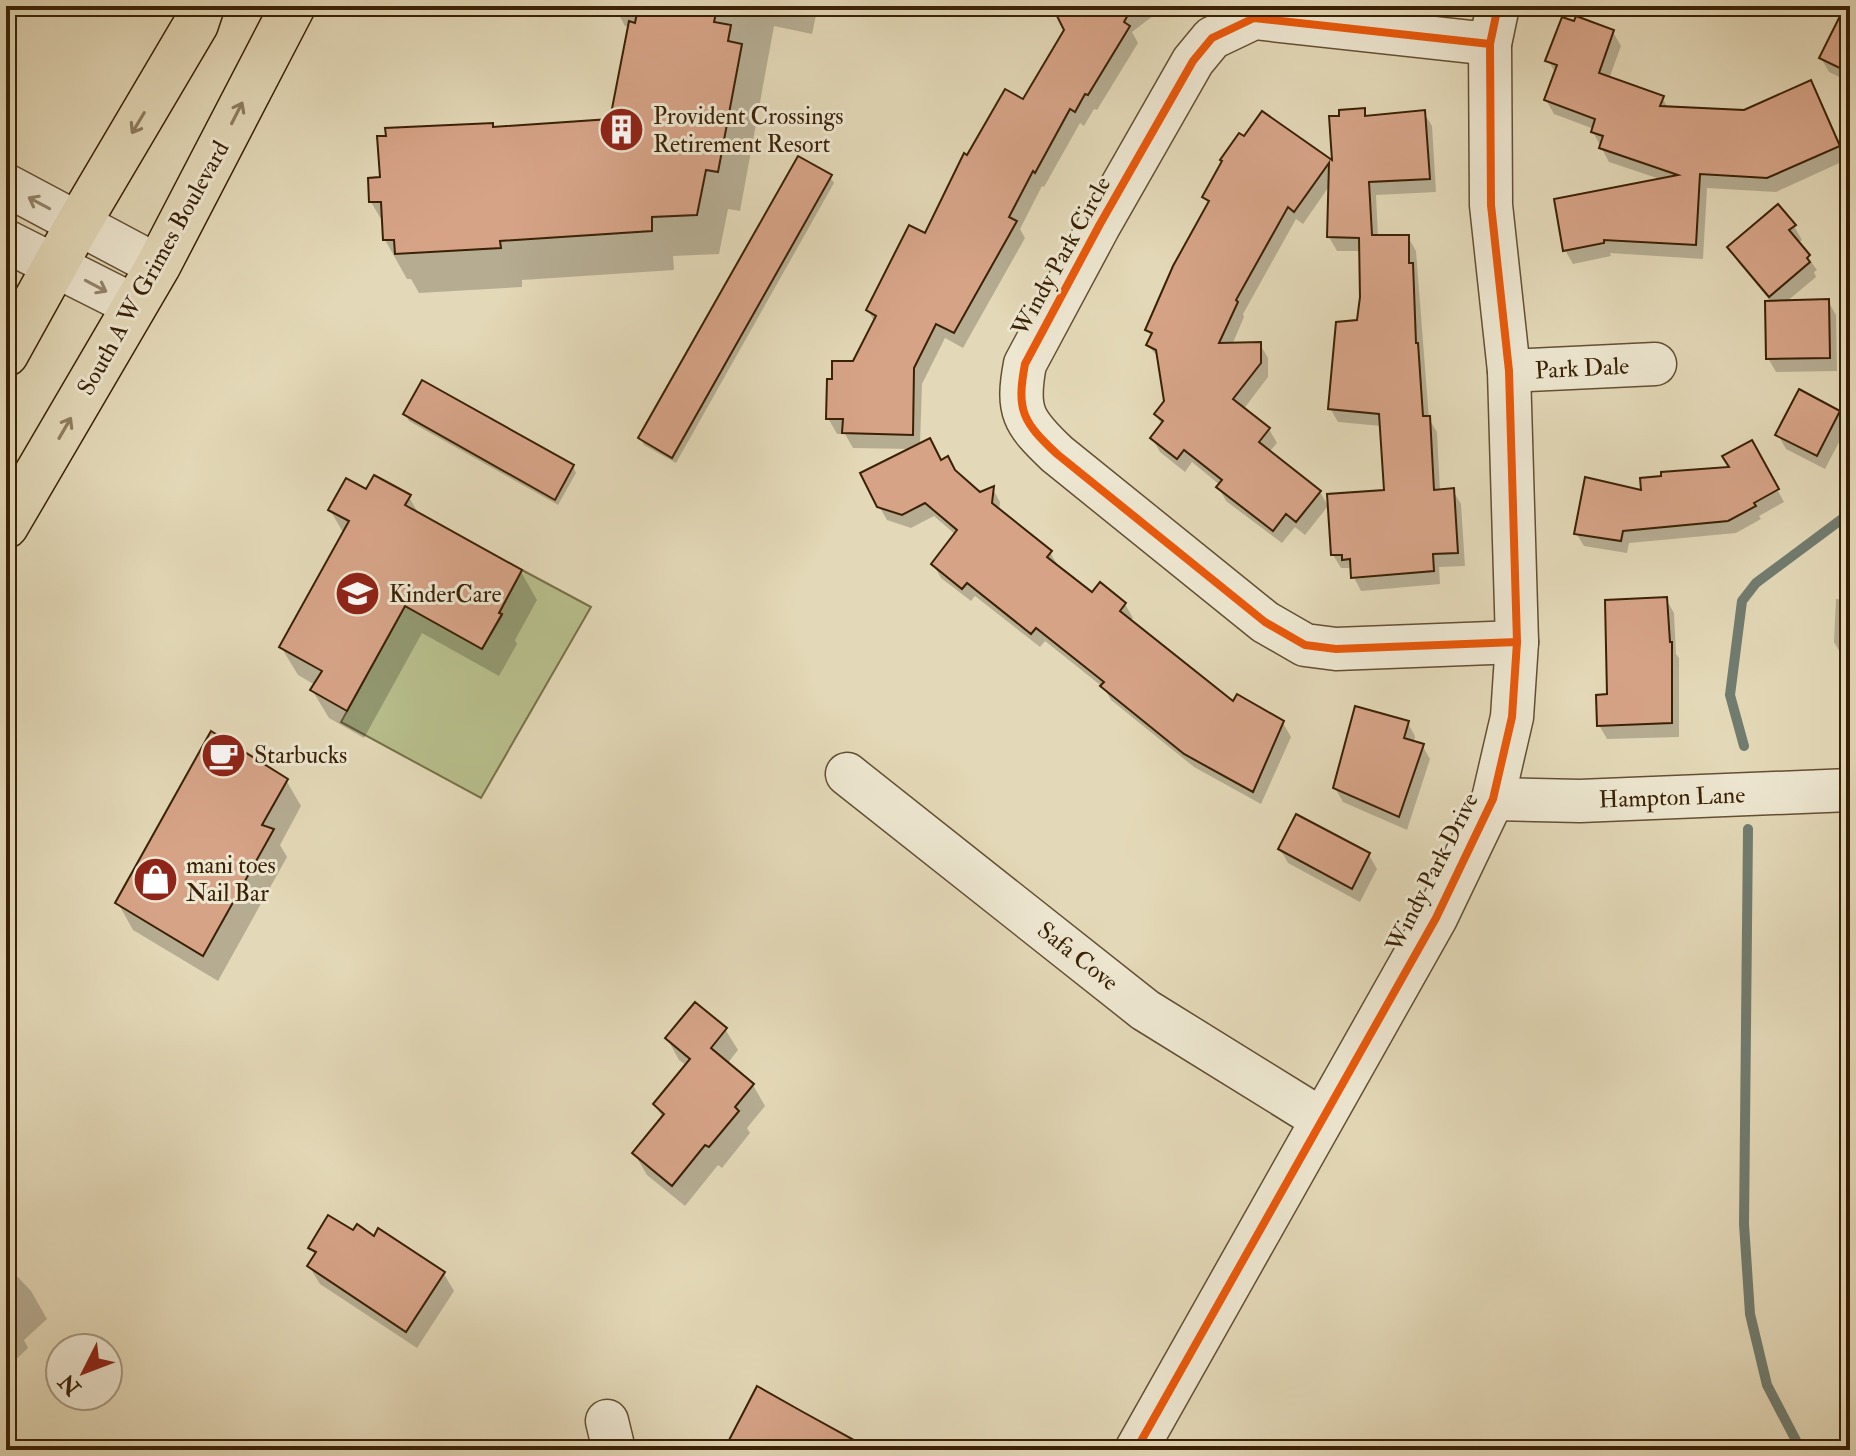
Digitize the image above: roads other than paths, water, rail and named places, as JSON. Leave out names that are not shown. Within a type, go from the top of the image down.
[{"type":"main road","points":[[6,354],[78,224],[196,24],[202,6]]},
{"type":"main road","name":"South A W Grimes Boulevard","points":[[6,526],[158,266],[293,6]]},
{"type":"street","name":"Windy Park Circle","points":[[1494,25],[1254,18],[1212,38],[1193,61],[1100,224],[1025,364],[1020,388],[1022,411],[1037,435],[1057,454],[1133,513],[1225,592],[1265,622],[1305,645],[1336,649],[1517,642]]},
{"type":"street","name":"Windy Park Drive","points":[[1136,1450],[1436,918],[1493,799],[1512,717],[1517,642],[1509,371],[1491,205],[1494,25]]},
{"type":"street","points":[[6,185],[158,266]]},
{"type":"street","points":[[6,241],[135,306]]},
{"type":"street","name":"Park Dale","points":[[1509,371],[1655,364]]},
{"type":"street","name":"Safa Cove","points":[[847,774],[1145,1010],[1321,1119]]},
{"type":"street","name":"Hampton Lane","points":[[1493,799],[1580,801],[1850,790]]},
{"type":"waterway","points":[[1744,746],[1730,695],[1742,601],[1756,583],[1850,513]]},
{"type":"waterway","points":[[1748,829],[1744,1224],[1750,1314],[1767,1385],[1801,1450]]},
{"type":"place","name":"Provident Crossings Retirement Resort","points":[[622,130]]},
{"type":"place","name":"KinderCare","points":[[358,594]]},
{"type":"place","name":"Starbucks","points":[[223,755]]},
{"type":"place","name":"mani toes Nail Bar","points":[[155,879]]}]
